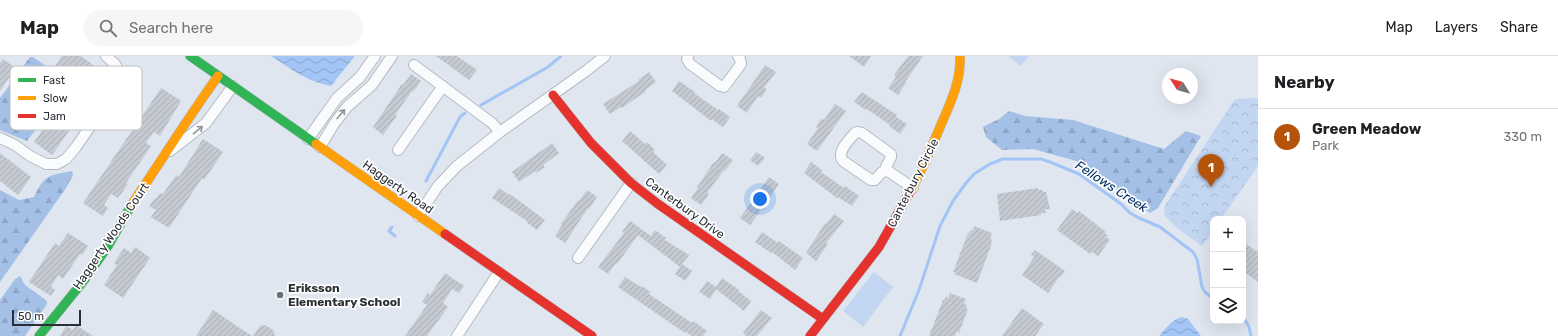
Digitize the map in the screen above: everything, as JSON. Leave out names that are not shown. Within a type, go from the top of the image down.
[{"type":"street","points":[[106,56],[116,66]]},
{"type":"street","name":"Haggerty Road","points":[[190,56],[592,336]]},
{"type":"street","points":[[308,139],[337,98],[360,77],[375,56]]},
{"type":"street","points":[[320,147],[334,124],[347,108],[372,86],[392,56]]},
{"type":"street","points":[[688,56],[687,59],[690,64],[720,86],[724,86],[741,64],[738,56]]},
{"type":"street","name":"Canterbury Circle","points":[[810,336],[848,289],[878,248],[902,210],[956,89],[960,73],[960,56]]},
{"type":"street","points":[[418,216],[445,177],[469,155],[553,95],[602,57]]},
{"type":"street","points":[[414,65],[492,123],[500,132]]},
{"type":"street","name":"Haggerty Woods Court","points":[[39,336],[85,279],[108,246],[126,212],[167,153],[182,127],[218,76]]},
{"type":"street","name":"Haggerty Woods Court","points":[[167,153],[206,123],[233,86]]},
{"type":"street","points":[[398,150],[443,86]]},
{"type":"street","name":"Canterbury Drive","points":[[553,95],[591,143],[631,184],[823,319]]},
{"type":"street","points":[[0,138],[16,145],[30,156],[46,164],[56,164],[66,159],[88,130]]},
{"type":"street","points":[[888,171],[882,172],[875,180],[871,180],[843,161],[840,157],[840,153],[855,133],[862,133],[891,154],[886,167],[888,171],[913,188]]},
{"type":"street","points":[[578,258],[631,184]]},
{"type":"street","points":[[457,336],[499,272]]},
{"type":"green space","points":[[1008,56],[1029,56],[1021,66]]},
{"type":"green space","points":[[30,57],[33,57],[46,66],[23,66]]},
{"type":"green space","points":[[10,84],[10,130],[35,130],[27,141],[0,130],[0,98]]},
{"type":"green space","points":[[1258,98],[1258,166],[1223,216],[1210,216],[1210,235],[1202,246],[1177,228],[1165,216],[1164,207],[1235,99]]},
{"type":"green space","points":[[1009,111],[1025,116],[1073,120],[1164,149],[1186,131],[1201,136],[1158,208],[1150,213],[1076,161],[1033,149],[1002,150],[986,137],[983,127],[999,119]]},
{"type":"green space","points":[[72,171],[73,175],[66,188],[0,282],[0,190],[19,200],[34,197],[41,184],[48,177]]},
{"type":"green space","points":[[874,272],[893,287],[863,327],[843,311]]},
{"type":"green space","points":[[20,276],[25,285],[46,300],[47,304],[25,336],[0,336],[0,300],[15,279]]},
{"type":"water","points":[[271,56],[355,56],[331,86],[315,82],[292,70]]},
{"type":"water","points":[[1181,317],[1188,319],[1201,336],[1159,336],[1172,322]]},
{"type":"building","points":[[62,56],[81,56],[94,66],[55,66]]},
{"type":"building","points":[[436,56],[457,56],[477,70],[469,80]]},
{"type":"building","points":[[849,56],[871,56],[864,67]]},
{"type":"building","points":[[908,56],[923,56],[898,95],[888,88],[896,77],[894,75]]},
{"type":"building","points":[[3,59],[13,66],[10,66],[10,77],[0,91],[0,63]]},
{"type":"building","points":[[765,65],[776,72],[764,88],[767,89],[761,98],[758,96],[747,113],[737,106]]},
{"type":"building","points":[[649,72],[656,82],[622,108],[621,107],[610,114],[603,104],[639,81],[638,80]]},
{"type":"building","points":[[411,74],[421,81],[395,115],[397,116],[383,135],[373,127],[402,84],[403,85]]},
{"type":"building","points":[[679,81],[718,110],[719,109],[730,117],[723,127],[712,119],[711,121],[672,91]]},
{"type":"building","points":[[161,88],[181,101],[160,136],[154,132],[146,143],[151,146],[126,183],[128,184],[118,198],[111,194],[104,205],[108,208],[103,216],[83,203],[133,130],[142,130],[142,116]]},
{"type":"building","points":[[862,92],[897,115],[896,117],[907,124],[900,134],[867,109],[866,110],[854,102]]},
{"type":"building","points":[[835,104],[846,111],[817,151],[807,144],[818,128],[816,127],[822,118],[824,120]]},
{"type":"building","points":[[43,130],[70,130],[52,155],[34,142]]},
{"type":"building","points":[[630,131],[645,144],[647,142],[655,150],[653,152],[667,165],[659,174],[622,141]]},
{"type":"building","points":[[203,139],[223,152],[204,180],[202,178],[169,228],[151,217],[156,210],[149,206],[160,193],[163,194],[176,175],[179,177]]},
{"type":"building","points":[[552,143],[559,153],[543,165],[545,167],[536,173],[535,171],[519,182],[512,172]]},
{"type":"building","points":[[756,152],[765,158],[758,166],[750,160]]},
{"type":"building","points":[[0,153],[31,177],[18,195],[0,181]]},
{"type":"building","points":[[722,153],[733,160],[707,193],[709,194],[701,205],[691,198],[714,162],[715,163]]},
{"type":"building","points":[[811,162],[822,170],[821,172],[844,188],[845,186],[859,196],[852,206],[838,197],[837,198],[804,173]]},
{"type":"building","points":[[769,177],[779,184],[768,200],[770,202],[764,210],[762,209],[750,225],[740,218]]},
{"type":"building","points":[[499,188],[509,195],[510,194],[545,220],[537,230],[526,222],[527,221],[492,198]]},
{"type":"building","points":[[1038,188],[1038,190],[1046,192],[1050,209],[1045,209],[1046,213],[1000,221],[997,194]]},
{"type":"building","points":[[587,190],[597,197],[565,243],[555,236],[562,225],[561,224]]},
{"type":"building","points":[[1072,209],[1078,213],[1079,211],[1108,235],[1106,237],[1110,240],[1098,256],[1092,252],[1090,254],[1057,230]]},
{"type":"building","points":[[834,214],[844,221],[826,243],[828,244],[816,261],[806,253],[825,223],[826,224]]},
{"type":"building","points":[[630,221],[651,236],[655,230],[666,238],[665,240],[689,255],[682,264],[692,271],[685,281],[675,274],[680,267],[638,235],[608,274],[598,267],[624,233],[622,232]]},
{"type":"building","points":[[974,226],[992,233],[990,238],[992,239],[992,243],[977,283],[954,274],[955,272],[953,272],[968,233],[969,234],[971,230],[973,231]]},
{"type":"building","points":[[762,232],[778,243],[779,241],[803,258],[795,270],[772,252],[771,253],[755,242]]},
{"type":"building","points":[[68,233],[88,246],[82,255],[80,254],[63,279],[58,275],[51,287],[55,290],[51,296],[29,282],[55,243],[59,246]]},
{"type":"building","points":[[1246,244],[1258,252],[1258,282],[1246,273]]},
{"type":"building","points":[[135,247],[150,258],[123,298],[104,285],[117,265],[114,263],[124,248],[131,253]]},
{"type":"building","points":[[1035,250],[1065,271],[1048,293],[1022,275],[1034,257],[1031,255]]},
{"type":"building","points":[[445,273],[464,286],[459,293],[452,289],[443,303],[448,307],[427,336],[405,336],[427,305],[422,302],[428,293],[430,295]]},
{"type":"building","points":[[625,277],[641,287],[642,286],[651,292],[649,294],[692,323],[693,321],[707,331],[703,336],[692,336],[686,332],[685,333],[618,287]]},
{"type":"building","points":[[722,278],[751,301],[744,311],[716,289],[710,299],[699,292],[707,281],[716,287]]},
{"type":"building","points":[[950,293],[966,299],[964,304],[967,305],[966,308],[968,309],[959,333],[957,331],[955,336],[929,336],[943,300],[946,297],[948,298]]},
{"type":"building","points":[[1022,308],[1044,324],[1035,336],[1002,336]]},
{"type":"building","name":"Eriksson Elementary School","points":[[213,310],[252,336],[196,336]]},
{"type":"building","points":[[761,310],[772,318],[757,336],[747,336],[743,333]]},
{"type":"building","points":[[76,325],[93,336],[60,336],[66,326],[73,330]]},
{"type":"building","points":[[265,325],[273,330],[275,336],[253,336],[260,326]]},
{"type":"waterway","points":[[481,105],[548,67],[561,56]]},
{"type":"waterway","points":[[426,181],[460,117],[465,113]]},
{"type":"waterway","name":"Fellows Creek","points":[[900,336],[919,290],[940,226],[953,201],[974,174],[990,164],[1003,159],[1041,159],[1079,174],[1121,204],[1130,213],[1160,227],[1193,252],[1197,259],[1202,287],[1210,296]]},
{"type":"waterway","points":[[392,227],[389,231],[395,236]]},
{"type":"waterway","name":"Fellows Creek","points":[[1246,322],[1251,336]]},
{"type":"traffic: fast","points":[[190,56],[316,144]]},
{"type":"traffic: fast","points":[[39,336],[85,279],[108,246],[132,204]]},
{"type":"traffic: slow","points":[[911,190],[951,101],[959,75],[960,56]]},
{"type":"traffic: slow","points":[[132,204],[218,76]]},
{"type":"traffic: slow","points":[[316,144],[445,234]]},
{"type":"traffic: jam","points":[[553,95],[591,143],[631,183],[658,204],[823,319]]},
{"type":"traffic: jam","points":[[810,336],[879,247],[911,190]]},
{"type":"traffic: jam","points":[[445,234],[592,336]]},
{"type":"place","name":"Green Meadow","points":[[1211,187]]},
{"type":"place","name":"Eriksson Elementary School","points":[[280,295]]}]
